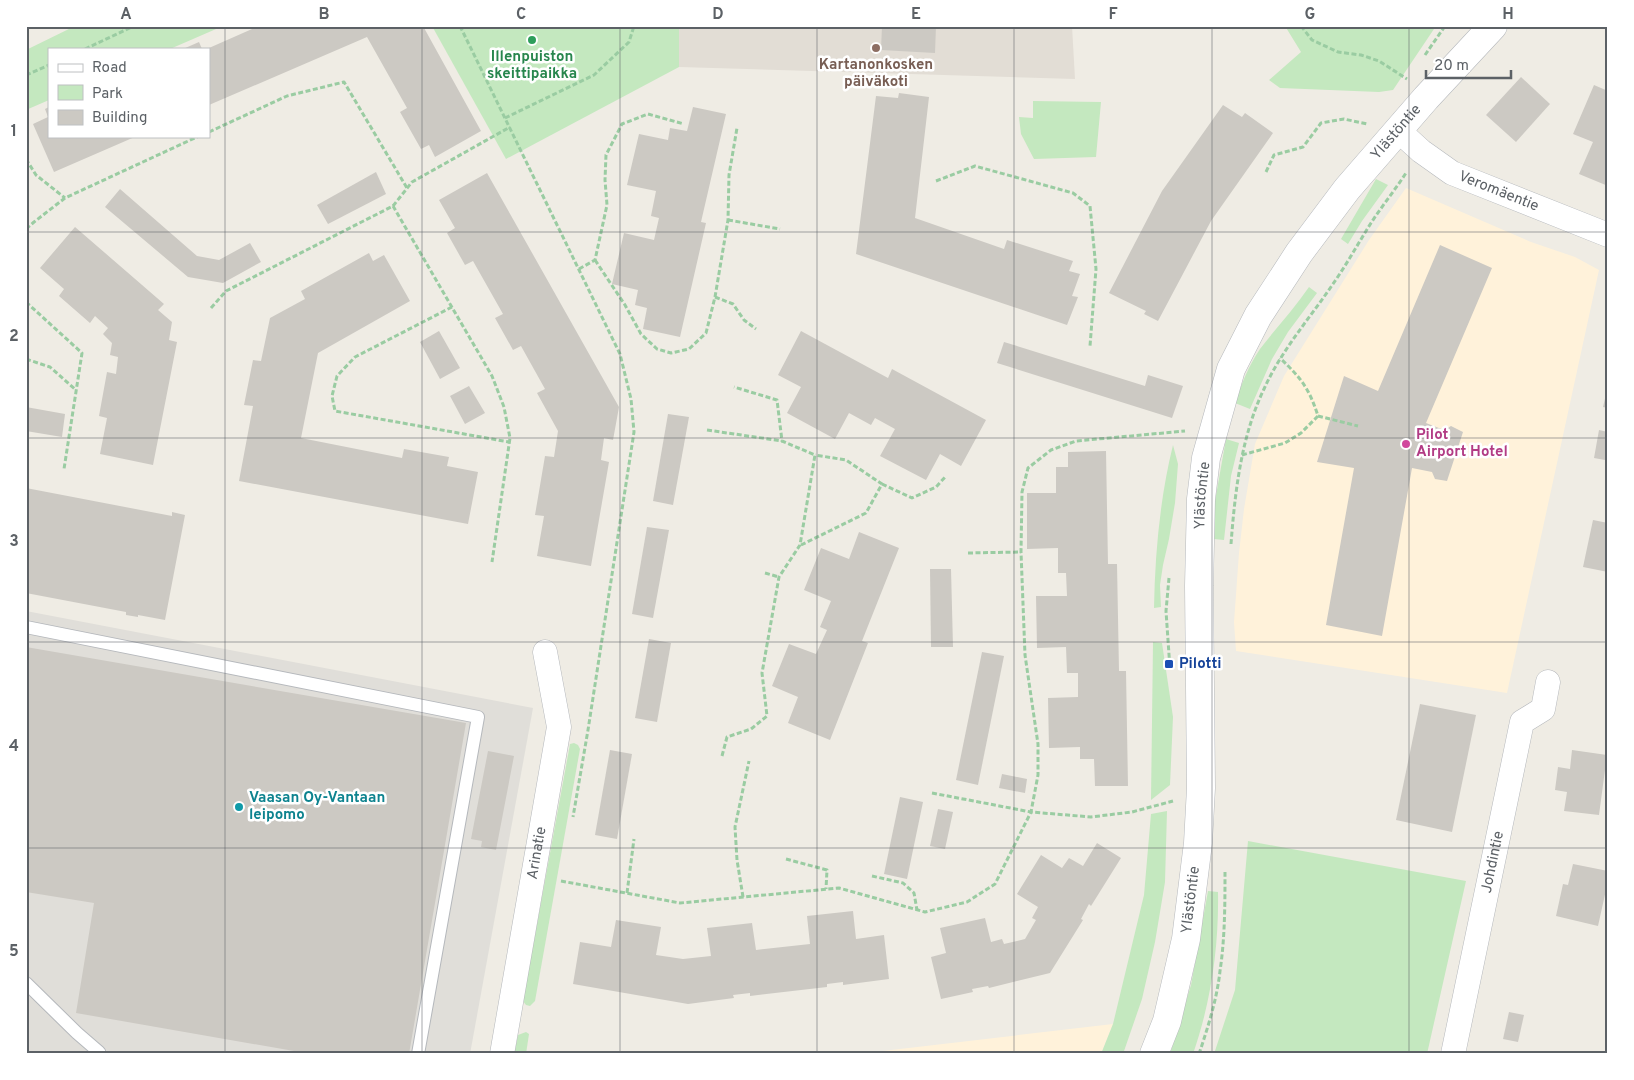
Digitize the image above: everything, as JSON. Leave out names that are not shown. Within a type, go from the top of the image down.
[{"type":"street","name":"Ylästöntie","points":[[1154,1054],[1167,1021],[1186,939],[1198,843],[1201,788],[1199,541],[1206,458],[1231,369],[1258,316],[1299,252],[1347,189],[1387,128],[1426,98],[1493,26]]},
{"type":"street","name":"Veromäentie","points":[[1387,128],[1452,173],[1608,235]]},
{"type":"street","name":"Arinatie","points":[[502,1054],[559,727],[545,652]]},
{"type":"street","name":"Johdintie","points":[[1452,1054],[1522,722],[1543,709],[1548,682]]},
{"type":"lane","points":[[26,627],[478,717],[418,1054]]},
{"type":"lane","points":[[26,983],[77,1033],[103,1053]]},
{"type":"path","points":[[87,48],[134,26]]},
{"type":"path","points":[[460,26],[620,354],[631,399],[634,432],[588,730],[571,824]]},
{"type":"path","points":[[505,118],[594,75],[629,42],[634,26]]},
{"type":"path","points":[[1302,26],[1312,40],[1338,52],[1360,55],[1378,61],[1408,79]]},
{"type":"path","points":[[26,75],[48,65]]},
{"type":"path","points":[[210,132],[286,96],[344,82],[407,188]]},
{"type":"path","points":[[579,270],[595,260],[607,205],[605,180],[606,154],[622,124],[648,114],[684,124]]},
{"type":"path","points":[[1266,172],[1274,155],[1304,147],[1321,123],[1344,119],[1387,128]]},
{"type":"path","points":[[211,308],[226,291],[393,206],[412,182],[510,127]]},
{"type":"path","points":[[595,260],[625,305],[641,334],[657,348],[670,353],[689,349],[706,333],[715,297],[728,220],[729,176],[737,128]]},
{"type":"path","points":[[26,230],[65,198],[195,138]]},
{"type":"path","points":[[1230,546],[1234,500],[1242,455],[1249,428],[1263,390],[1280,358],[1334,283],[1372,222],[1421,151]]},
{"type":"path","points":[[26,159],[36,175],[65,198]]},
{"type":"path","points":[[936,181],[975,166],[1073,193],[1090,206],[1096,269],[1090,346]]},
{"type":"path","points":[[393,206],[492,376],[504,407],[510,438],[492,562]]},
{"type":"path","points":[[728,220],[780,229]]},
{"type":"path","points":[[715,297],[733,304],[744,320],[756,329]]},
{"type":"path","points":[[26,302],[82,353],[64,468]]},
{"type":"path","points":[[452,307],[355,357],[337,376],[332,396],[335,411],[509,442]]},
{"type":"path","points":[[1280,358],[1298,375],[1311,394],[1318,416]]},
{"type":"path","points":[[26,359],[50,367],[76,390]]},
{"type":"path","points":[[734,386],[777,400],[782,440]]},
{"type":"path","points":[[1318,416],[1358,426]]},
{"type":"path","points":[[1242,455],[1285,443],[1301,433],[1318,416]]},
{"type":"path","points":[[707,430],[782,440],[815,455],[846,460],[882,484],[912,498],[936,487],[946,476]]},
{"type":"path","points":[[561,881],[680,903],[839,888],[925,912],[967,902],[995,884],[1031,812],[1038,775],[1038,744],[1025,655],[1022,492],[1028,468],[1051,450],[1076,441],[1191,431]]},
{"type":"path","points":[[722,756],[727,737],[751,728],[767,716],[762,673],[779,577],[800,545],[815,455]]},
{"type":"path","points":[[800,545],[866,513],[882,484]]},
{"type":"path","points":[[968,553],[1022,552]]},
{"type":"path","points":[[766,573],[779,577]]},
{"type":"path","points":[[743,897],[736,860],[735,827],[749,760]]},
{"type":"path","points":[[932,793],[1031,812],[1091,817],[1132,812],[1174,800]]},
{"type":"path","points":[[627,893],[634,839]]},
{"type":"path","points":[[786,860],[827,870],[826,889]]},
{"type":"path","points":[[1199,1054],[1208,1025],[1220,972],[1225,866]]},
{"type":"path","points":[[559,890],[563,872]]},
{"type":"path","points":[[872,876],[902,883],[914,893],[917,910]]},
{"type":"shaded area","name":"Kartanonkosken päiväkoti","points":[[679,26],[1072,26],[1075,79],[679,67]]},
{"type":"shaded area","points":[[1406,188],[1531,242],[1575,257],[1599,270],[1507,693],[1236,651],[1234,622],[1239,553],[1255,444],[1284,376],[1369,240]]},
{"type":"shaded area","name":"Vaasan Oy-Vantaan leipomo","points":[[26,611],[533,708],[470,1054],[26,1054]]},
{"type":"shaded area","points":[[1113,1024],[1101,1054],[857,1054]]},
{"type":"green space","points":[[75,26],[223,26],[172,48],[48,48],[48,100],[26,110],[26,50]]},
{"type":"green space","points":[[432,26],[679,26],[679,67],[506,159]]},
{"type":"green space","points":[[1285,26],[1436,26],[1393,90],[1379,92],[1280,88],[1269,80],[1301,52]]},
{"type":"green space","points":[[1033,101],[1101,102],[1096,157],[1034,159],[1021,134],[1019,117],[1033,118]]},
{"type":"green space","points":[[1376,179],[1388,185],[1348,244],[1341,239]]},
{"type":"green space","points":[[1309,287],[1317,293],[1288,332],[1272,359],[1250,409],[1235,403],[1256,355]]},
{"type":"green space","points":[[1226,439],[1239,443],[1231,476],[1224,540],[1214,539],[1215,501]]},
{"type":"green space","points":[[1173,445],[1178,464],[1175,503],[1160,585],[1161,607],[1154,608],[1159,526]]},
{"type":"green space","points":[[1153,642],[1162,643],[1173,717],[1170,785],[1151,800]]},
{"type":"green space","points":[[574,743],[580,749],[535,1001],[530,1006],[526,1005],[523,1001],[570,744]]},
{"type":"green space","points":[[1167,811],[1165,882],[1155,942],[1142,999],[1123,1054],[1101,1054],[1113,1024],[1144,895],[1151,814]]},
{"type":"green space","points":[[1248,841],[1466,881],[1427,1054],[1214,1054],[1235,990]]},
{"type":"green space","points":[[1208,891],[1218,892],[1218,913],[1213,974],[1205,1014],[1193,1054],[1170,1054],[1191,985]]},
{"type":"green space","points":[[526,1032],[529,1034],[526,1054],[514,1054],[518,1035]]},
{"type":"building","points":[[259,26],[423,26],[481,131],[435,157],[429,145],[421,149],[400,112],[407,108],[367,37],[210,105],[209,48]]},
{"type":"building","points":[[882,26],[936,26],[935,53],[881,50]]},
{"type":"building","points":[[199,42],[202,48],[185,48]]},
{"type":"building","points":[[1521,77],[1550,104],[1516,142],[1486,115]]},
{"type":"building","points":[[1594,85],[1608,91],[1608,186],[1579,174],[1593,142],[1573,134]]},
{"type":"building","points":[[899,93],[929,97],[915,218],[1004,249],[1007,240],[1073,261],[1069,271],[1080,274],[1072,296],[1078,297],[1067,325],[856,254],[876,96],[898,98]]},
{"type":"building","points":[[1223,105],[1242,117],[1245,113],[1273,133],[1211,221],[1158,321],[1144,314],[1146,311],[1109,293],[1162,191]]},
{"type":"building","points":[[693,107],[726,114],[701,222],[706,223],[680,337],[643,329],[647,308],[635,305],[638,290],[612,284],[624,233],[654,240],[659,218],[651,216],[656,191],[627,185],[639,134],[668,140],[670,128],[687,131]]},
{"type":"building","points":[[48,117],[48,138],[132,138],[54,172],[33,124]]},
{"type":"building","points":[[376,172],[386,194],[328,224],[317,205]]},
{"type":"building","points":[[487,173],[619,407],[613,440],[604,438],[601,460],[609,462],[591,566],[537,556],[544,516],[535,515],[545,456],[554,457],[558,431],[537,393],[545,389],[521,346],[513,350],[495,318],[503,314],[473,261],[465,265],[447,233],[455,228],[439,200]]},
{"type":"building","points":[[120,189],[197,256],[219,260],[250,243],[261,262],[223,283],[188,277],[105,207]]},
{"type":"building","points":[[75,227],[164,304],[158,310],[172,322],[169,340],[177,342],[153,465],[100,454],[107,418],[99,416],[107,372],[116,374],[118,357],[110,355],[112,343],[103,334],[108,328],[95,316],[90,323],[59,296],[64,289],[40,268]]},
{"type":"building","name":"Pilot Airport Hotel","points":[[1440,245],[1492,268],[1426,423],[1444,430],[1451,426],[1463,432],[1447,481],[1435,479],[1432,472],[1412,468],[1382,636],[1326,625],[1354,468],[1317,462],[1344,376],[1378,391]]},
{"type":"building","points":[[369,253],[373,261],[384,255],[410,301],[318,353],[301,438],[402,458],[404,449],[449,457],[447,466],[478,472],[468,524],[239,481],[253,406],[244,405],[253,360],[261,361],[270,318],[305,299],[301,291]]},
{"type":"building","points":[[439,331],[460,368],[440,379],[420,342]]},
{"type":"building","points":[[801,331],[888,378],[892,369],[986,420],[961,466],[940,454],[926,480],[880,456],[895,429],[875,418],[871,425],[849,413],[835,439],[787,413],[801,387],[778,375]]},
{"type":"building","points":[[1004,342],[1145,386],[1148,375],[1183,386],[1172,418],[997,363]]},
{"type":"building","points":[[469,386],[485,413],[465,424],[450,396]]},
{"type":"building","points":[[1608,390],[1608,408],[1603,407]]},
{"type":"building","points":[[26,407],[65,414],[62,437],[26,431]]},
{"type":"building","points":[[668,414],[689,417],[673,505],[653,501]]},
{"type":"building","points":[[1599,430],[1608,432],[1608,464],[1605,464],[1605,460],[1594,458]]},
{"type":"building","points":[[1106,451],[1108,564],[1117,564],[1119,671],[1126,671],[1128,786],[1095,786],[1094,759],[1080,759],[1080,747],[1049,748],[1048,698],[1078,697],[1078,673],[1067,673],[1066,647],[1037,648],[1036,596],[1067,596],[1066,573],[1058,573],[1058,548],[1027,549],[1027,493],[1056,493],[1056,467],[1068,467],[1068,452]]},
{"type":"building","points":[[26,488],[172,516],[172,512],[185,515],[165,620],[138,615],[138,617],[126,615],[126,612],[26,593]]},
{"type":"building","points":[[1593,520],[1608,523],[1608,572],[1583,567]]},
{"type":"building","points":[[647,527],[669,530],[653,618],[632,614]]},
{"type":"building","points":[[859,532],[899,548],[862,641],[868,643],[830,740],[788,723],[798,697],[772,686],[789,644],[816,654],[827,630],[820,627],[831,601],[804,590],[821,548],[849,559]]},
{"type":"building","points":[[930,569],[951,569],[953,647],[931,647]]},
{"type":"building","points":[[649,639],[671,643],[657,722],[635,718]]},
{"type":"building","name":"Vaasan Oy-Vantaan leipomo","points":[[26,647],[466,723],[409,1054],[311,1054],[76,1013],[94,903],[26,892]]},
{"type":"building","points":[[982,652],[1004,656],[978,785],[956,780]]},
{"type":"building","points":[[1420,704],[1476,715],[1452,832],[1396,820]]},
{"type":"building","points":[[610,750],[632,754],[617,839],[595,835]]},
{"type":"building","points":[[1572,750],[1607,755],[1599,815],[1564,811],[1567,792],[1555,790],[1558,767],[1570,769]]},
{"type":"building","points":[[488,751],[514,756],[496,850],[481,847],[482,841],[471,839]]},
{"type":"building","points":[[1002,774],[1027,779],[1025,793],[999,788]]},
{"type":"building","points":[[900,797],[923,802],[907,879],[884,874]]},
{"type":"building","points":[[938,809],[953,812],[945,849],[930,846]]},
{"type":"building","points":[[1097,843],[1121,858],[1091,906],[1089,904],[1081,919],[1083,920],[1050,973],[989,988],[988,986],[972,989],[973,992],[941,999],[931,957],[946,953],[940,928],[985,918],[991,942],[1002,939],[1004,944],[1025,939],[1036,920],[1032,918],[1038,907],[1017,894],[1041,855],[1062,868],[1069,858],[1083,866]]},
{"type":"building","points":[[1573,864],[1608,871],[1608,881],[1598,926],[1556,916],[1563,884],[1568,885]]},
{"type":"building","points":[[853,911],[856,939],[884,935],[889,979],[843,985],[843,982],[827,984],[827,987],[750,996],[750,993],[733,995],[734,998],[688,1004],[573,984],[580,942],[611,947],[616,920],[661,927],[656,955],[683,959],[711,956],[707,928],[752,923],[756,950],[810,944],[807,916]]},
{"type":"building","points":[[1509,1012],[1524,1015],[1518,1042],[1503,1039]]},
{"type":"place","name":"Illenpuiston skeittipaikka","points":[[532,40]]},
{"type":"place","name":"Kartanonkosken päiväkoti","points":[[876,48]]},
{"type":"place","name":"Pilot Airport Hotel","points":[[1406,444]]},
{"type":"place","name":"Pilotti","points":[[1169,664]]},
{"type":"place","name":"Vaasan Oy-Vantaan leipomo","points":[[239,807]]}]
